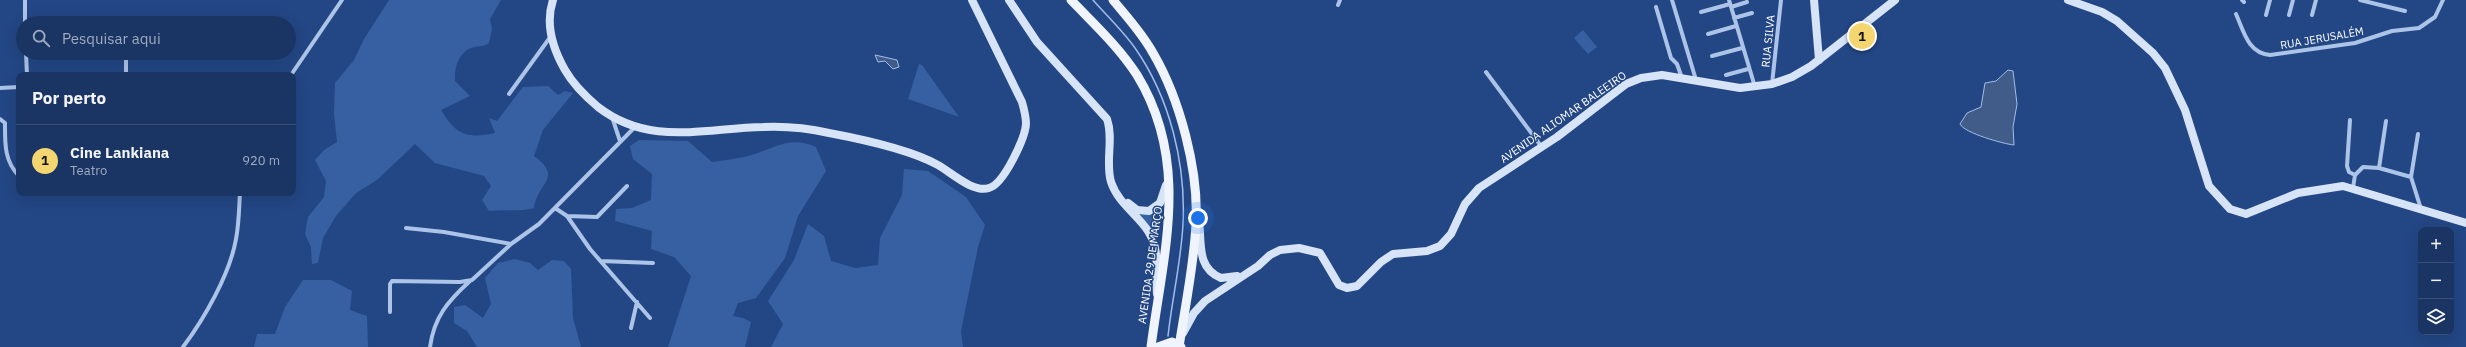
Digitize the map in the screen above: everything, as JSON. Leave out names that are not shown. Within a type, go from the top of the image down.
[{"type":"main road","points":[[553,0],[549,20],[551,36],[554,49],[570,78],[585,95],[612,117],[634,128],[679,133],[762,127],[814,130],[858,139],[927,160],[973,186],[989,188],[996,185],[1005,173],[1025,130],[1026,118],[1022,102],[972,0]]},
{"type":"main road","points":[[1009,0],[1037,42],[1107,119],[1109,131],[1109,174],[1116,193],[1148,231],[1154,243],[1157,256],[1157,302]]},
{"type":"main road","name":"AVENIDA 29 DE MARÇO","points":[[1071,0],[1121,54],[1142,85],[1160,132],[1168,172],[1170,193],[1169,221],[1151,347]]},
{"type":"main road","points":[[1113,0],[1148,44],[1165,76],[1182,126],[1192,170],[1196,202],[1195,238],[1180,344],[1167,342],[1158,347]]},
{"type":"main road","points":[[1814,0],[1819,60]]},
{"type":"main road","name":"AVENIDA ALIOMAR BALEEIRO","points":[[1196,202],[1202,254],[1210,272],[1221,278],[1230,278],[1280,250],[1299,248],[1315,250],[1324,257],[1339,285],[1347,288],[1357,286],[1380,262],[1393,254],[1427,251],[1440,246],[1451,234],[1465,204],[1470,197],[1541,146],[1557,137],[1626,84],[1653,76],[1682,78],[1733,87],[1755,87],[1772,84],[1792,77],[1819,60],[1895,0]]},
{"type":"main road","points":[[2068,0],[2102,12],[2117,21],[2160,61],[2170,75],[2185,110],[2209,186],[2230,209],[2246,214],[2303,192],[2332,186],[2353,188],[2466,222]]},
{"type":"main road","points":[[1109,174],[1126,200],[1137,210],[1143,212],[1149,211],[1160,203],[1165,192],[1168,172]]},
{"type":"main road","name":"AVENIDA ALIOMAR BALEEIRO","points":[[1180,344],[1194,313],[1205,301],[1265,259]]},
{"type":"street","points":[[25,0],[25,16]]},
{"type":"street","points":[[293,72],[342,0]]},
{"type":"street","points":[[1338,5],[1340,0]]},
{"type":"street","points":[[1672,0],[1696,81]]},
{"type":"street","name":"RUA SILVA","points":[[1772,84],[1781,0]]},
{"type":"street","points":[[2266,15],[2270,0]]},
{"type":"street","points":[[2289,15],[2293,0]]},
{"type":"street","points":[[2312,15],[2316,0]]},
{"type":"street","points":[[2360,0],[2404,12]]},
{"type":"street","name":"RUA JERUSALÉM","points":[[2236,14],[2252,48],[2258,53],[2270,55],[2355,43],[2392,31],[2419,28],[2435,17],[2442,0]]},
{"type":"street","points":[[1701,12],[1730,4],[1747,2]]},
{"type":"street","points":[[1730,4],[1748,69],[1755,87]]},
{"type":"street","points":[[1656,7],[1671,58],[1677,64],[1682,78]]},
{"type":"street","points":[[1734,18],[1752,12]]},
{"type":"street","points":[[1708,34],[1736,26]]},
{"type":"street","points":[[509,94],[551,36]]},
{"type":"street","points":[[1712,56],[1742,48]]},
{"type":"street","points":[[26,60],[27,72]]},
{"type":"street","points":[[126,60],[126,72]]},
{"type":"street","points":[[1726,75],[1748,69]]},
{"type":"street","points":[[1486,72],[1541,146]]},
{"type":"street","points":[[0,88],[16,87]]},
{"type":"street","points":[[612,117],[620,142]]},
{"type":"street","points":[[1,119],[5,123],[5,140],[9,162],[16,172]]},
{"type":"street","points":[[2350,120],[2347,166],[2349,172],[2355,175]]},
{"type":"street","points":[[2379,168],[2386,121]]},
{"type":"street","points":[[430,347],[434,326],[440,312],[450,300],[511,244],[530,232],[634,128]]},
{"type":"street","points":[[2418,134],[2411,177],[2422,210]]},
{"type":"street","points":[[2353,188],[2355,175],[2363,167],[2379,168],[2411,177]]},
{"type":"street","points":[[566,216],[597,217],[627,186]]},
{"type":"street","points":[[183,347],[199,323],[231,260],[237,238],[240,196]]},
{"type":"street","points":[[555,208],[566,216],[601,261],[650,318]]},
{"type":"street","points":[[406,228],[444,232],[511,244]]},
{"type":"street","points":[[601,261],[653,263]]},
{"type":"street","points":[[390,312],[390,284],[392,281],[460,282],[472,280]]},
{"type":"street","points":[[631,328],[637,302]]},
{"type":"shaded area","points":[[389,0],[501,0],[490,19],[492,29],[489,43],[467,50],[460,57],[456,67],[455,81],[470,96],[441,110],[457,130],[470,135],[495,133],[489,118],[497,121],[523,87],[548,86],[558,95],[565,91],[573,93],[543,130],[534,156],[543,164],[547,170],[548,176],[539,192],[534,208],[523,210],[489,211],[482,200],[491,186],[484,176],[435,163],[415,144],[377,180],[356,193],[336,216],[323,238],[318,263],[312,264],[311,247],[305,234],[308,217],[324,197],[326,181],[315,160],[324,150],[337,142],[334,114],[335,83],[354,60],[364,39]]},
{"type":"shaded area","points":[[1583,30],[1597,47],[1588,54],[1574,38]]},
{"type":"shaded area","points":[[875,55],[897,60],[899,67],[893,69],[885,61],[878,62]]},
{"type":"shaded area","points":[[919,64],[922,65],[959,117],[908,99]]},
{"type":"shaded area","points":[[2008,70],[2013,71],[2017,104],[2013,127],[2014,145],[2002,143],[1976,134],[1960,124],[1967,113],[1981,107],[1985,83],[1996,81]]},
{"type":"shaded area","points":[[639,140],[688,141],[712,162],[748,156],[782,144],[797,142],[816,147],[826,171],[798,216],[785,258],[756,298],[738,303],[733,316],[743,318],[751,322],[745,347],[668,347],[691,276],[674,257],[651,249],[652,231],[615,221],[616,209],[632,208],[651,200],[652,174],[633,159],[630,146]]},
{"type":"shaded area","points":[[904,169],[928,171],[966,197],[985,225],[978,247],[961,331],[963,347],[771,347],[783,324],[768,301],[794,260],[808,224],[824,236],[831,261],[855,268],[878,265],[880,238],[902,195]]},
{"type":"shaded area","points":[[1154,213],[1157,218],[1153,235],[1138,215]]},
{"type":"shaded area","points":[[515,259],[530,263],[538,270],[552,260],[564,261],[571,269],[573,318],[581,347],[477,347],[467,331],[454,323],[454,307],[465,305],[483,318],[491,304],[485,278],[498,263]]},
{"type":"shaded area","points":[[303,280],[331,280],[352,291],[350,310],[367,316],[368,347],[254,347],[257,334],[275,334],[285,307]]},
{"type":"waterway","points":[[1093,0],[1135,48],[1147,67],[1158,88],[1173,132],[1182,178],[1183,224],[1168,336]]},
{"type":"place","name":"Cine Lankiana","points":[[1862,36]]}]
